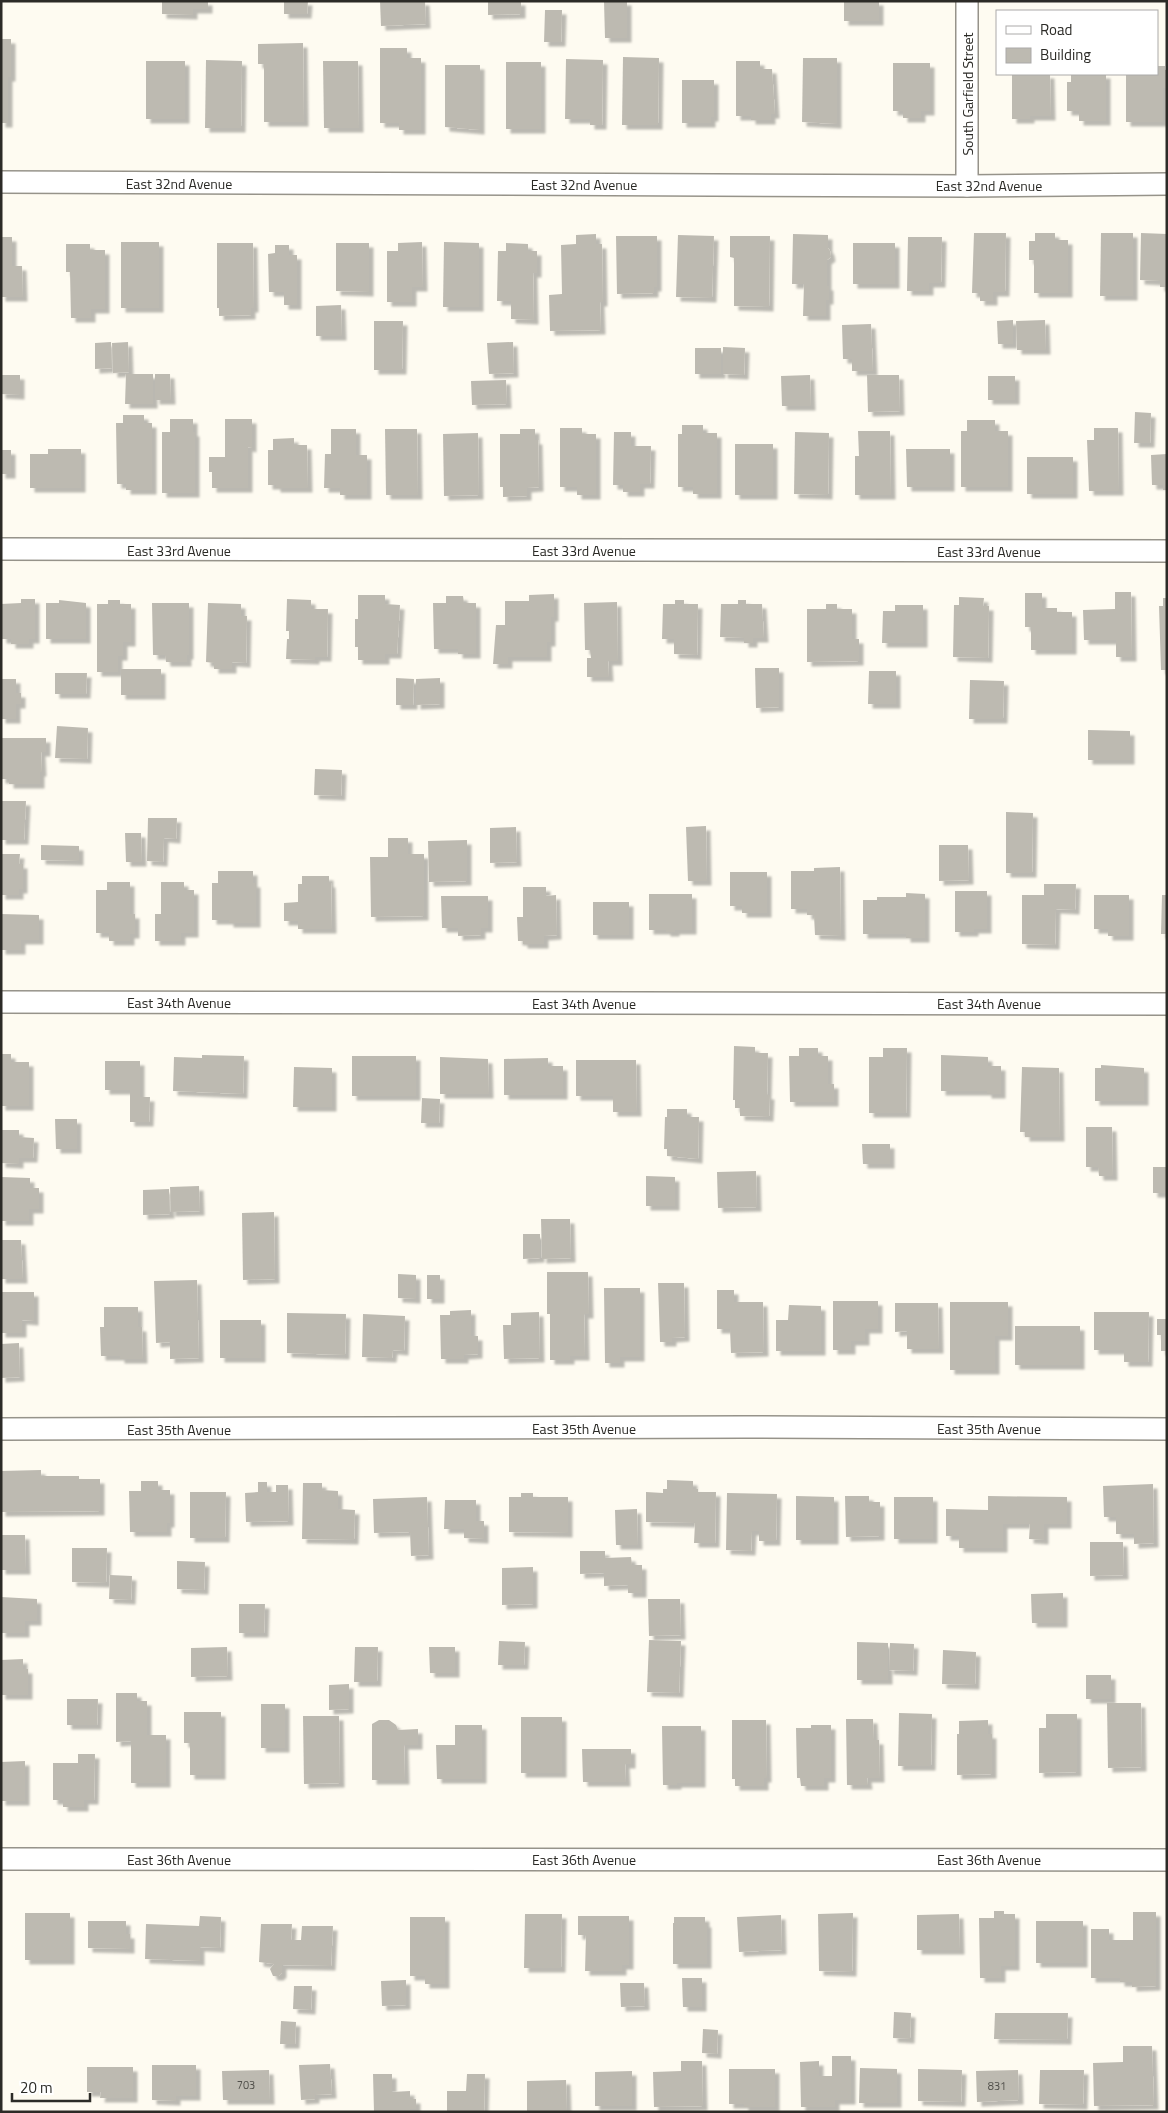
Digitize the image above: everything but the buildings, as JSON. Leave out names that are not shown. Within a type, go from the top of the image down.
[{"type":"street","name":"South Garfield Street","points":[[967,1],[967,186]]},
{"type":"street","name":"East 32nd Avenue","points":[[1,182],[967,186],[1167,184]]},
{"type":"street","name":"East 33rd Avenue","points":[[1,549],[1167,551]]},
{"type":"street","name":"East 34th Avenue","points":[[1,1002],[1167,1004]]},
{"type":"street","name":"East 35th Avenue","points":[[1,1429],[1167,1428]]},
{"type":"street","name":"East 36th Avenue","points":[[1,1859],[1167,1860]]}]
